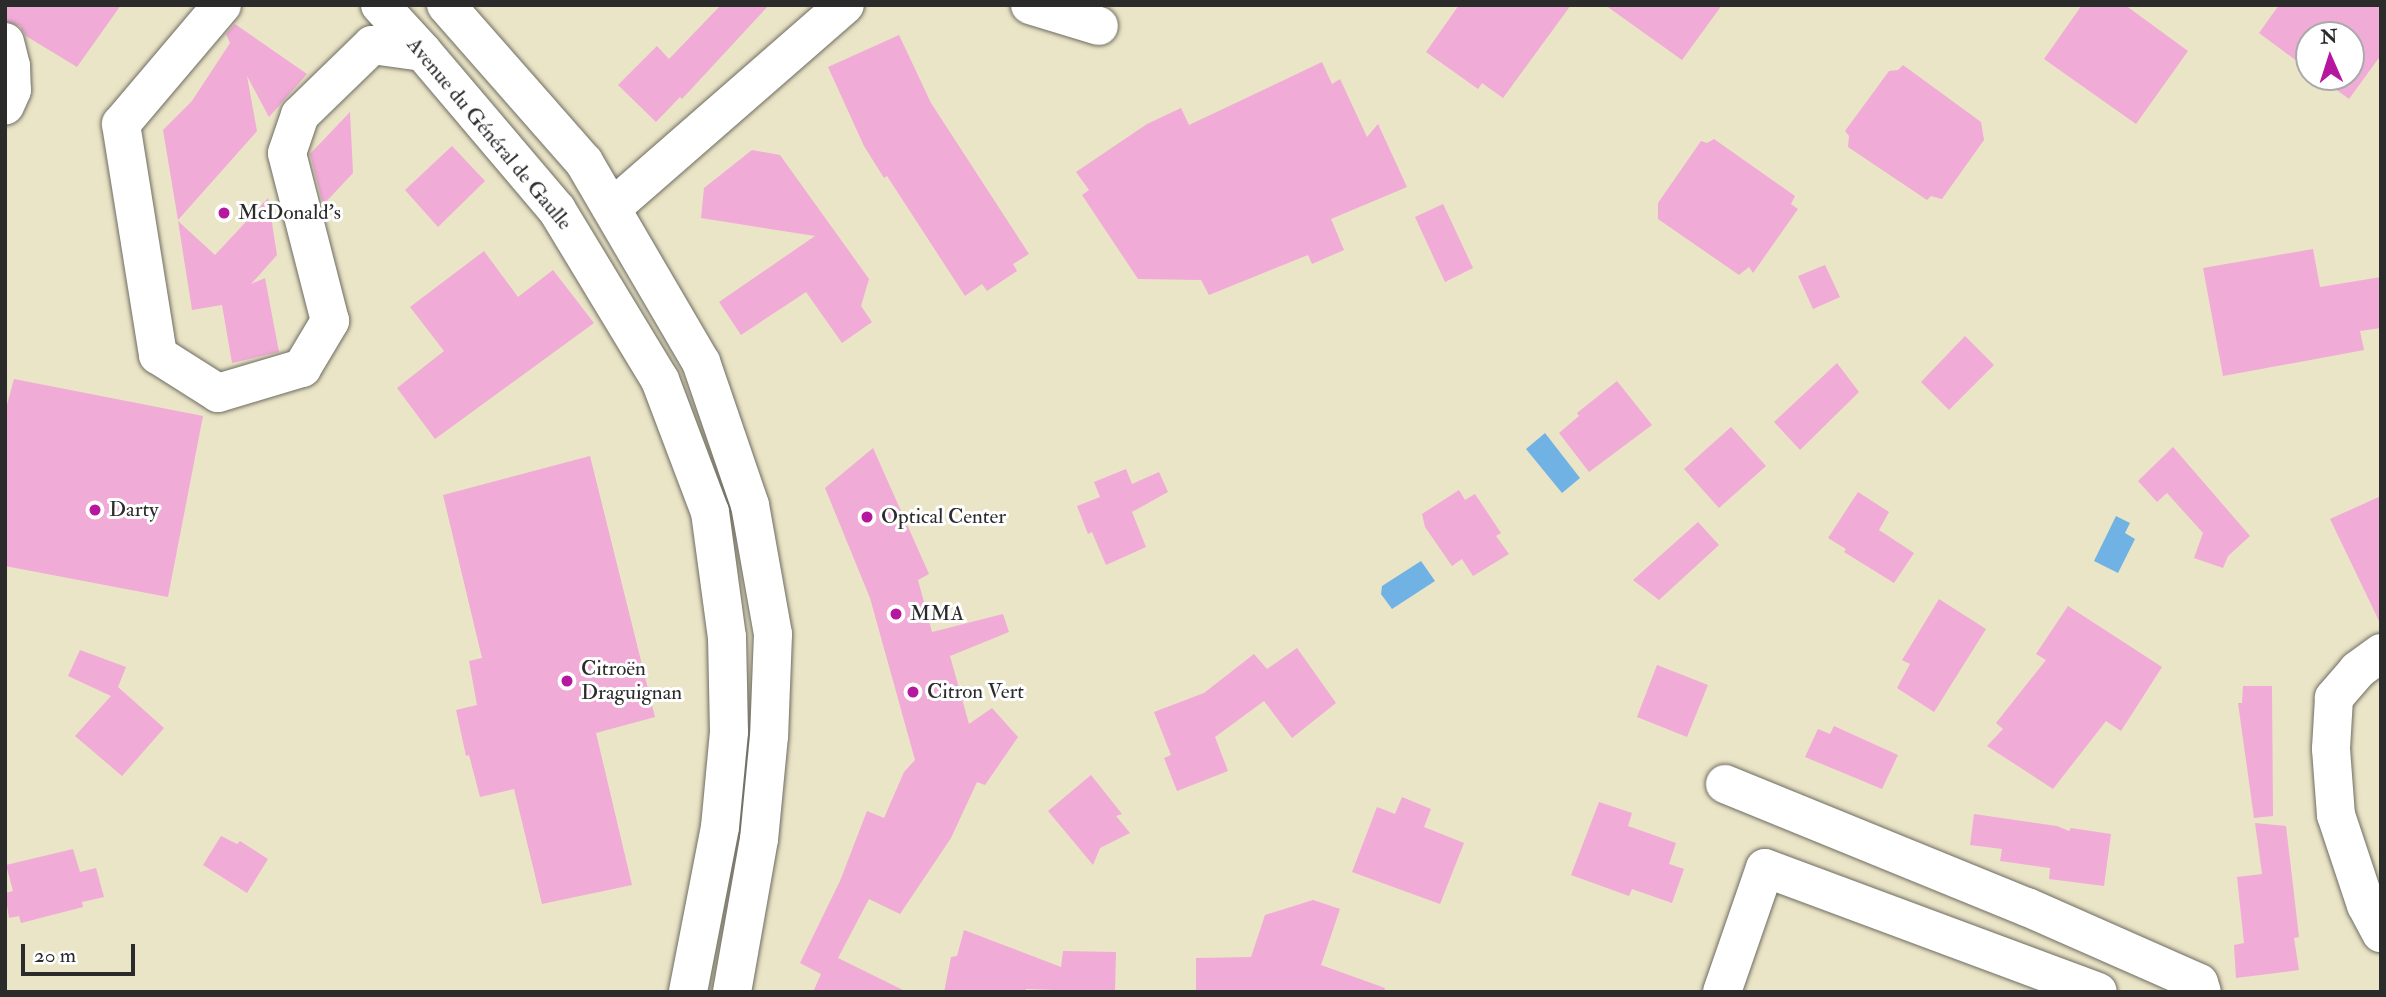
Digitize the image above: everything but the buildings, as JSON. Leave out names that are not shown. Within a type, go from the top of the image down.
[{"type":"street","points":[[222,5],[121,124],[158,355],[218,393],[302,368],[330,321],[287,153],[300,116],[372,45],[423,52]]},
{"type":"street","name":"Avenue du Général de Gaulle","points":[[380,5],[557,209],[660,380],[709,512],[727,637],[729,732],[720,827],[688,992]]},
{"type":"street","points":[[446,5],[584,162],[612,208],[701,362],[750,505],[773,634],[769,736],[759,839],[732,992]]},
{"type":"street","points":[[612,208],[845,5]]},
{"type":"street","points":[[1030,5],[1099,26]]},
{"type":"street","points":[[5,42],[11,66],[12,90],[5,106]]},
{"type":"street","points":[[2381,653],[2358,670],[2334,698],[2331,749],[2336,815],[2365,905],[2381,933]]},
{"type":"street","points":[[1725,784],[2026,906],[2199,984],[2202,992]]},
{"type":"street","points":[[1722,992],[1765,868],[2098,992]]},
{"type":"water","points":[[1545,433],[1580,478],[1562,493],[1526,449]]},
{"type":"water","points":[[2116,516],[2130,523],[2125,533],[2135,539],[2118,573],[2094,561]]},
{"type":"water","points":[[1421,561],[1435,581],[1392,609],[1381,594],[1382,586]]},
{"type":"place","name":"McDonald's","points":[[224,213]]},
{"type":"place","name":"Darty","points":[[95,510]]},
{"type":"place","name":"Optical Center","points":[[867,517]]},
{"type":"place","name":"MMA","points":[[896,614]]},
{"type":"place","name":"Citroën Draguignan","points":[[567,681]]},
{"type":"place","name":"Citron Vert","points":[[913,692]]}]
